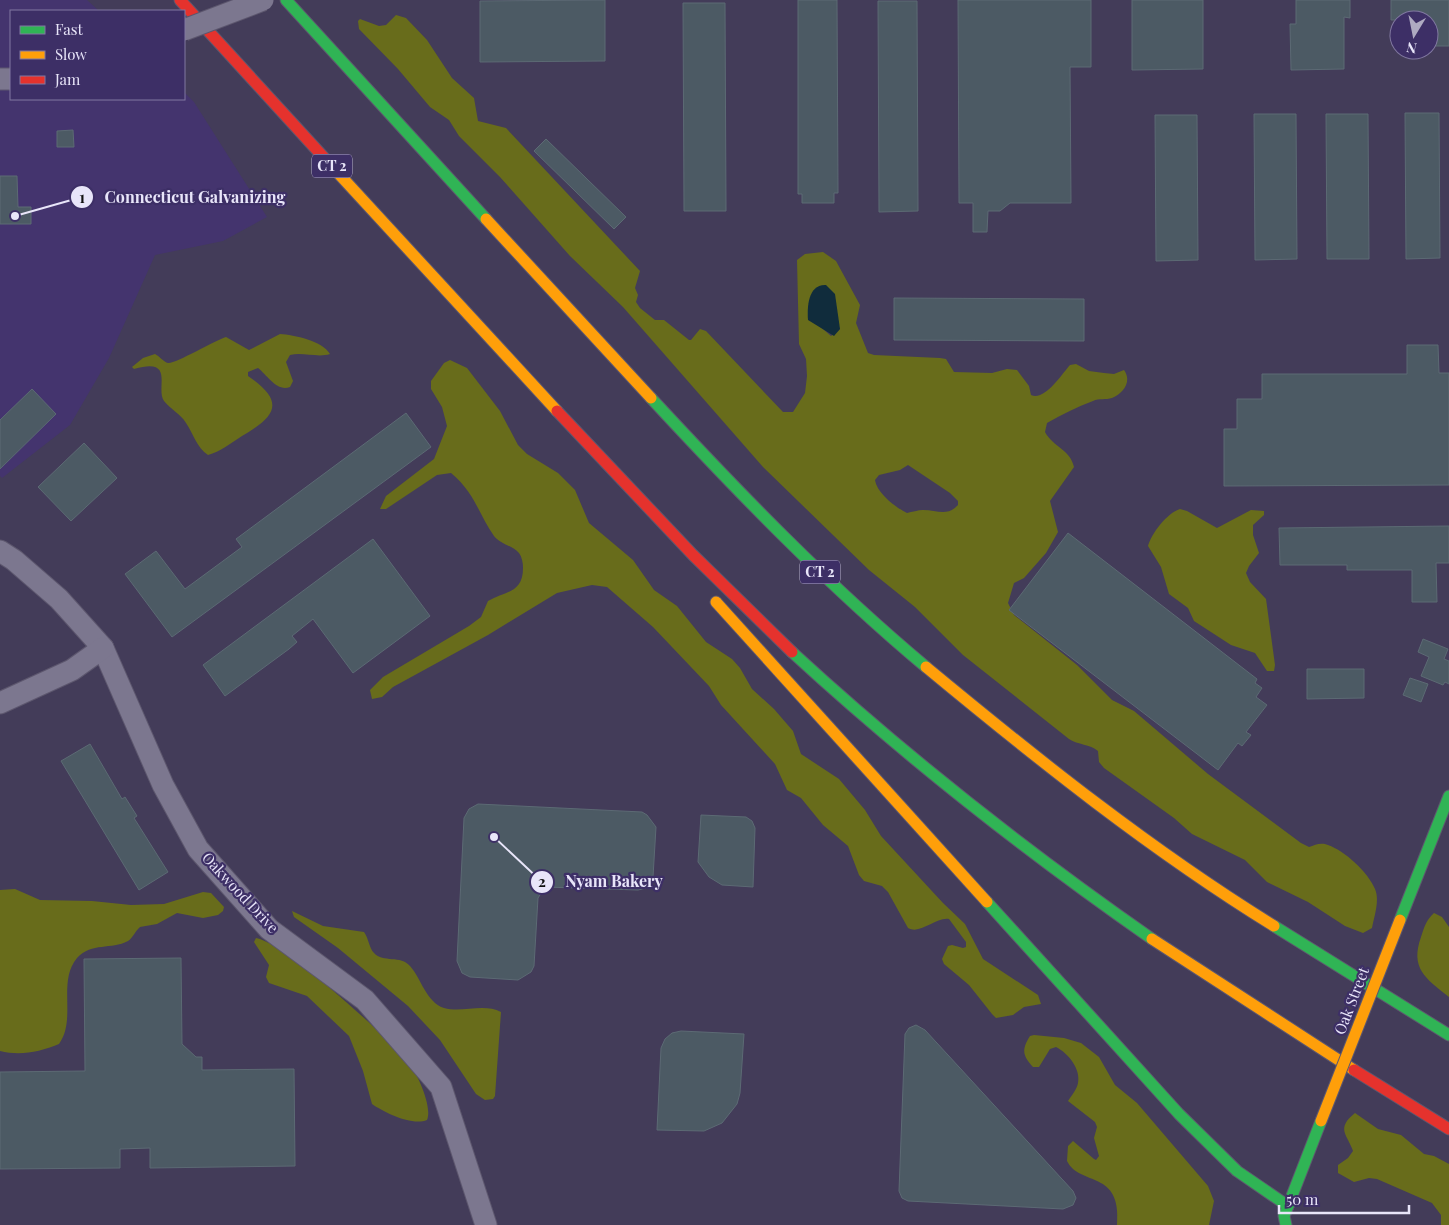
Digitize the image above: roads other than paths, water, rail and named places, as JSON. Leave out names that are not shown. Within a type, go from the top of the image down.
[{"type":"main road","name":"CT 2","points":[[180,0],[655,518],[738,602],[825,684],[986,820],[1089,896],[1186,963],[1449,1129]]},
{"type":"main road","name":"CT 2","points":[[286,0],[691,442],[800,553],[891,638],[1020,745],[1171,857],[1264,920],[1449,1035]]},
{"type":"main road","points":[[655,518],[691,570]]},
{"type":"main road","points":[[708,592],[756,649],[1179,1114],[1286,1216],[1271,1221]]},
{"type":"main road","name":"Oak Street","points":[[1286,1216],[1321,1120],[1449,796]]},
{"type":"street","points":[[185,30],[263,0]]},
{"type":"street","name":"Oakwood Drive","points":[[0,551],[14,560],[59,599],[103,648],[163,785],[198,849],[269,929],[365,1000],[441,1087],[486,1225]]},
{"type":"street","points":[[0,703],[72,670],[103,648]]},
{"type":"water","points":[[826,285],[835,294],[840,329],[834,336],[808,320],[808,309],[812,292],[815,288]]},
{"type":"place","name":"Connecticut Galvanizing","points":[[15,216]]},
{"type":"place","name":"Nyam Bakery","points":[[494,837]]}]
